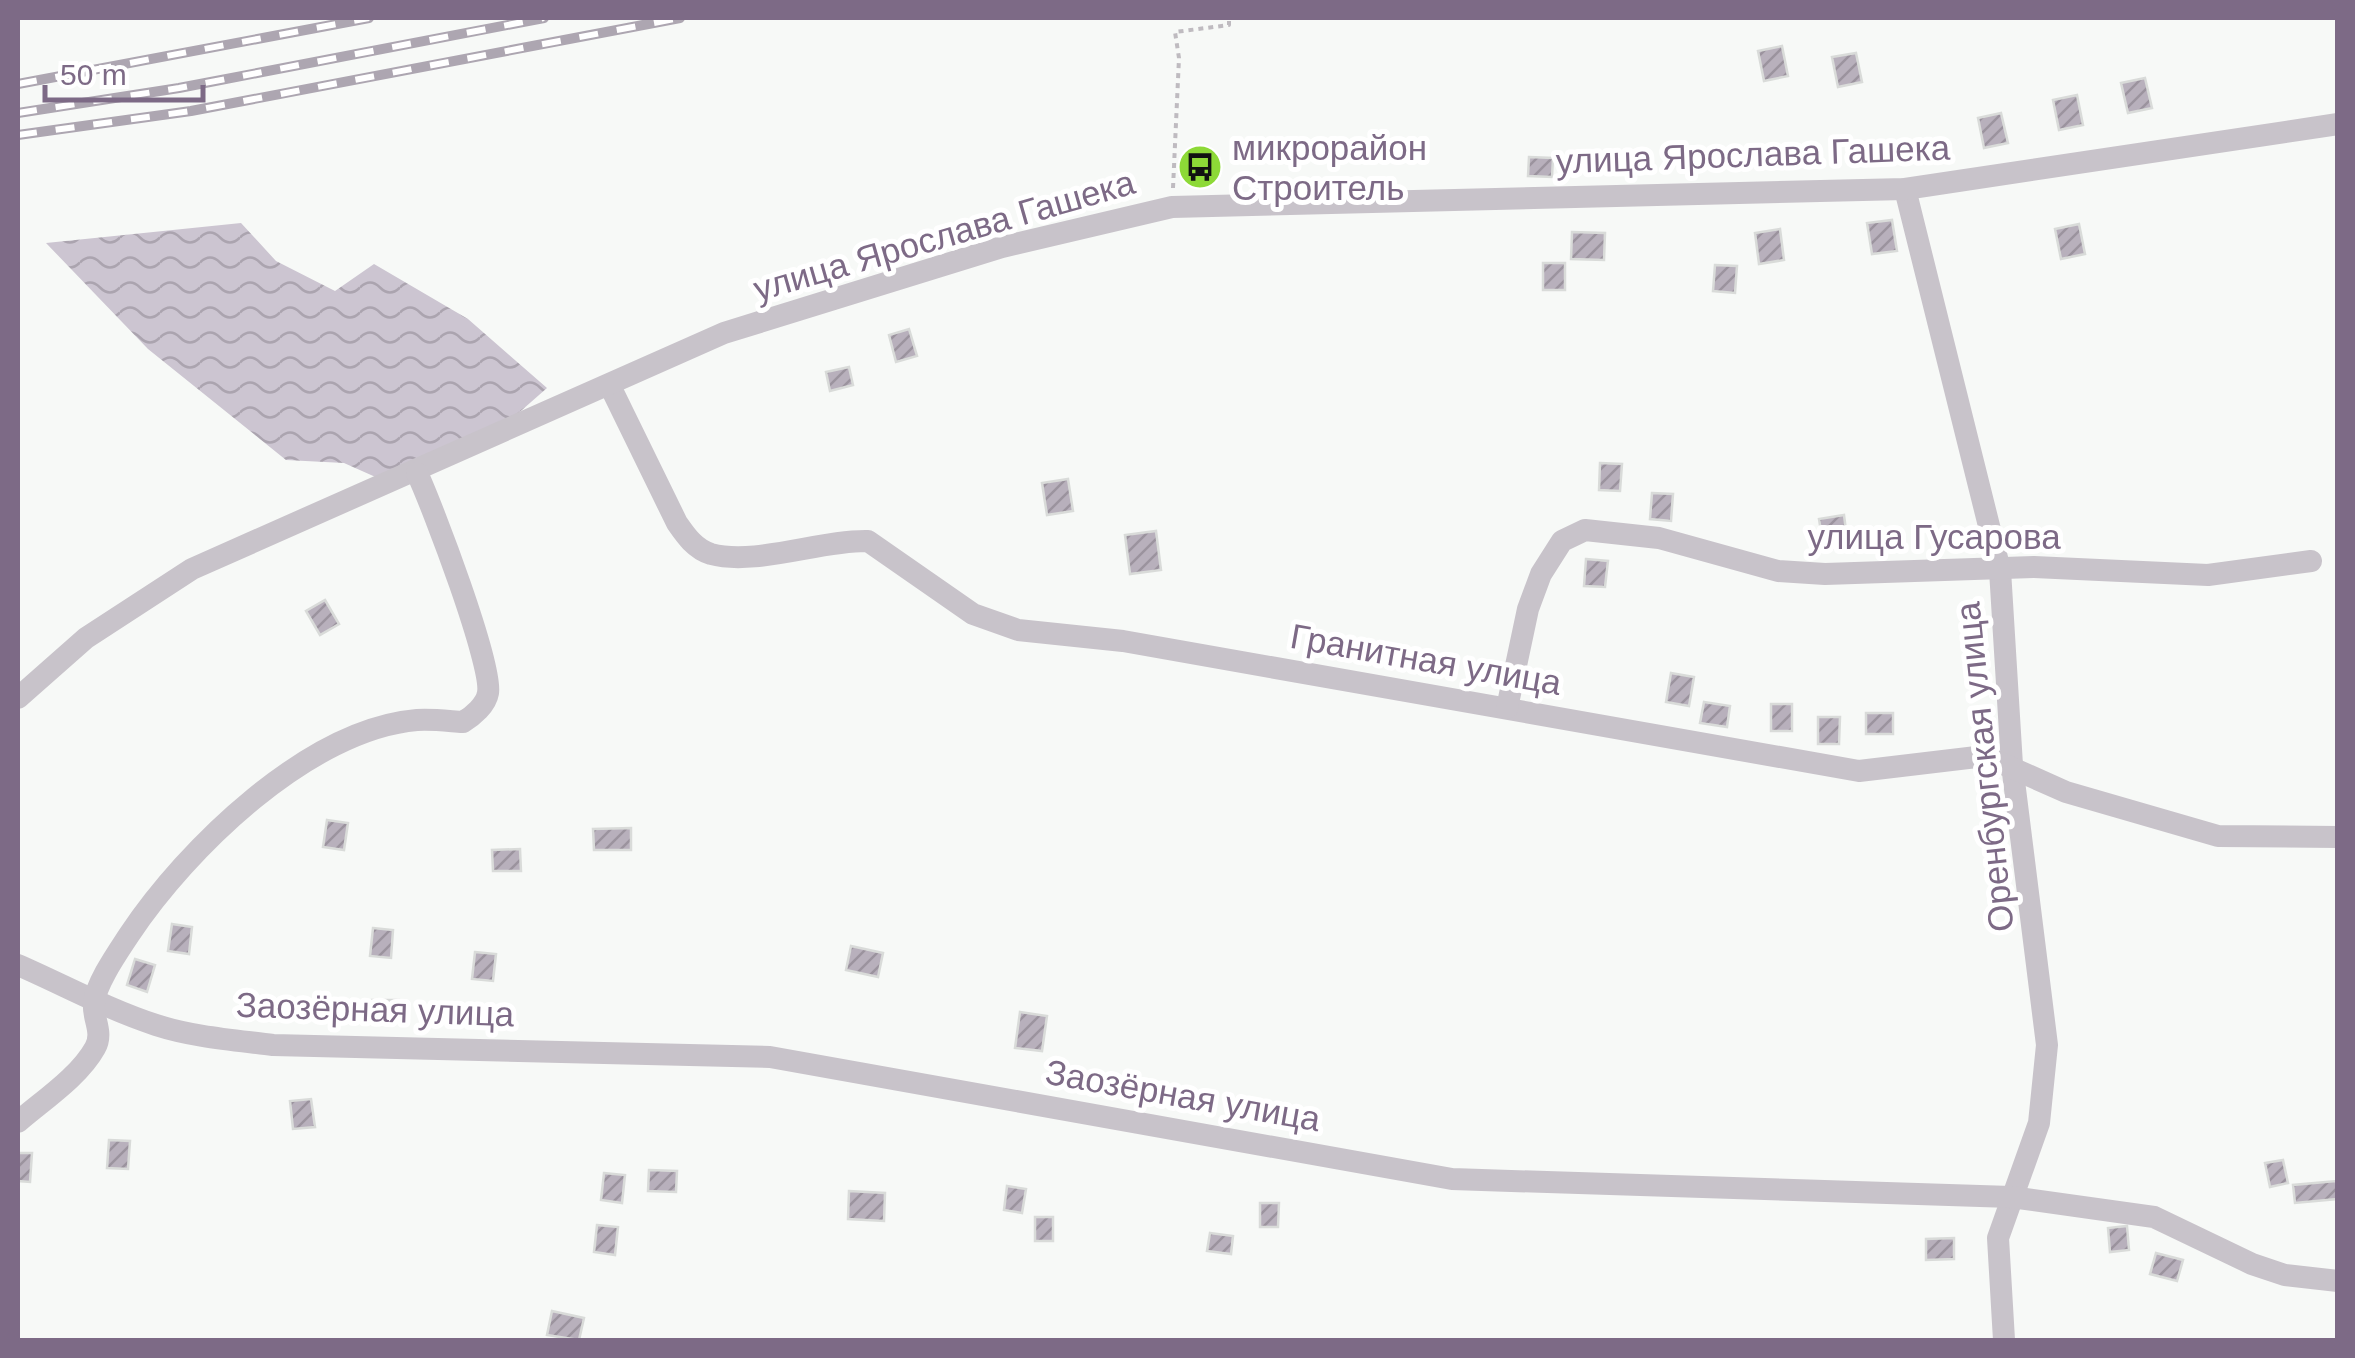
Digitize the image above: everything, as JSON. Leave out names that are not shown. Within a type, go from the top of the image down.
[{"type":"street","name":"улица Ярослава Гашека","points":[[18,698],[86,638],[192,570],[724,333],[1002,248],[1172,208],[1905,189],[2338,124]]},
{"type":"street","name":"Оренбургская улица","points":[[1905,189],[2000,570],[2012,765],[2047,1045],[2039,1122],[1998,1238],[2004,1340]]},
{"type":"street","name":"Гранитная улица","points":[[610,386],[677,523],[690,540],[712,554],[734,556],[868,541],[973,614],[1018,630],[1123,641],[1858,771],[1984,756],[2012,765],[2066,792],[2218,836],[2338,838]]},
{"type":"street","points":[[18,1122],[95,1048],[98,1030],[94,1002],[130,934],[183,867],[290,773],[366,732],[416,720],[463,722],[481,706],[488,693],[481,657],[438,517],[417,473]]},
{"type":"street","name":"улица Гусарова","points":[[1506,708],[1528,610],[1541,574],[1562,541],[1574,532],[1659,538],[1778,570],[1843,574],[2034,567],[2208,575],[2311,561]]},
{"type":"street","name":"Заозёрная улица","points":[[18,965],[94,1002],[160,1027],[273,1045],[770,1056],[1452,1179],[2011,1197],[2154,1217],[2252,1264],[2285,1275],[2338,1281]]},
{"type":"path","points":[[1172,208],[1179,58],[1175,32],[1229,25],[1229,18]]},
{"type":"water","points":[[241,223],[276,261],[335,291],[374,264],[468,319],[547,388],[505,425],[380,479],[344,463],[286,460],[148,349],[46,243]]},
{"type":"building","points":[[1782,46],[1788,76],[1764,81],[1758,51]]},
{"type":"building","points":[[1856,53],[1862,82],[1838,87],[1832,57]]},
{"type":"building","points":[[2145,78],[2152,108],[2128,113],[2121,83]]},
{"type":"building","points":[[2077,95],[2083,125],[2059,130],[2053,100]]},
{"type":"building","points":[[2001,113],[2008,143],[1984,148],[1978,118]]},
{"type":"building","points":[[1529,157],[1553,158],[1552,177],[1528,176]]},
{"type":"building","points":[[1892,220],[1897,251],[1872,254],[1867,223]]},
{"type":"building","points":[[2079,224],[2085,254],[2061,259],[2055,229]]},
{"type":"building","points":[[1780,229],[1784,260],[1759,264],[1755,233]]},
{"type":"building","points":[[1572,232],[1605,233],[1604,260],[1571,259]]},
{"type":"building","points":[[1543,263],[1565,263],[1565,290],[1543,290]]},
{"type":"building","points":[[1715,265],[1737,266],[1735,293],[1713,291]]},
{"type":"building","points":[[909,329],[917,356],[896,362],[889,335]]},
{"type":"building","points":[[849,367],[853,385],[830,391],[826,372]]},
{"type":"building","points":[[1600,463],[1622,464],[1620,491],[1599,490]]},
{"type":"building","points":[[1068,479],[1073,511],[1047,515],[1042,483]]},
{"type":"building","points":[[1652,493],[1673,494],[1671,521],[1650,519]]},
{"type":"building","points":[[1844,515],[1848,546],[1824,550],[1819,519]]},
{"type":"building","points":[[1156,531],[1161,570],[1130,574],[1125,535]]},
{"type":"building","points":[[1586,559],[1608,561],[1605,587],[1584,586]]},
{"type":"building","points":[[325,600],[339,624],[320,635],[306,611]]},
{"type":"building","points":[[1671,673],[1694,677],[1689,706],[1666,702]]},
{"type":"building","points":[[1704,702],[1730,706],[1727,727],[1700,723]]},
{"type":"building","points":[[1771,704],[1792,704],[1792,731],[1771,731]]},
{"type":"building","points":[[1866,713],[1893,713],[1893,734],[1866,734]]},
{"type":"building","points":[[1818,717],[1840,717],[1839,744],[1818,744]]},
{"type":"building","points":[[327,820],[348,823],[344,850],[323,847]]},
{"type":"building","points":[[631,828],[631,850],[594,850],[593,829]]},
{"type":"building","points":[[520,849],[521,871],[493,871],[492,850]]},
{"type":"building","points":[[172,924],[192,927],[189,954],[168,951]]},
{"type":"building","points":[[373,928],[393,930],[391,958],[370,956]]},
{"type":"building","points":[[851,946],[883,953],[878,977],[846,970]]},
{"type":"building","points":[[475,952],[496,954],[493,981],[472,979]]},
{"type":"building","points":[[135,959],[155,965],[147,992],[127,985]]},
{"type":"building","points":[[372,1000],[399,1000],[399,1021],[371,1021]]},
{"type":"building","points":[[1020,1012],[1047,1016],[1042,1051],[1015,1048]]},
{"type":"building","points":[[311,1099],[315,1127],[293,1129],[290,1101]]},
{"type":"building","points":[[109,1140],[130,1141],[128,1169],[107,1168]]},
{"type":"building","points":[[18,1153],[32,1153],[30,1182],[18,1181]]},
{"type":"building","points":[[2283,1160],[2288,1183],[2270,1187],[2265,1163]]},
{"type":"building","points":[[649,1170],[677,1171],[676,1192],[648,1191]]},
{"type":"building","points":[[604,1173],[625,1175],[622,1203],[601,1200]]},
{"type":"building","points":[[2336,1181],[2337,1199],[2295,1203],[2293,1185]]},
{"type":"building","points":[[1007,1186],[1026,1189],[1022,1213],[1004,1210]]},
{"type":"building","points":[[849,1191],[885,1193],[884,1221],[848,1219]]},
{"type":"building","points":[[1260,1203],[1279,1203],[1278,1227],[1260,1227]]},
{"type":"building","points":[[1035,1217],[1053,1217],[1053,1241],[1035,1241]]},
{"type":"building","points":[[597,1225],[618,1227],[615,1255],[594,1252]]},
{"type":"building","points":[[2127,1226],[2129,1250],[2110,1252],[2108,1228]]},
{"type":"building","points":[[1210,1233],[1233,1236],[1231,1254],[1207,1251]]},
{"type":"building","points":[[1954,1238],[1954,1259],[1926,1260],[1926,1239]]},
{"type":"building","points":[[2156,1253],[2183,1260],[2177,1281],[2150,1274]]},
{"type":"building","points":[[552,1311],[584,1318],[579,1340],[547,1335]]},
{"type":"railway","points":[[18,84],[369,18]]},
{"type":"railway","points":[[18,113],[179,88],[544,18]]},
{"type":"railway","points":[[18,135],[191,111],[680,18]]},
{"type":"place","name":"микрорайон Строитель","points":[[1200,167]]}]
